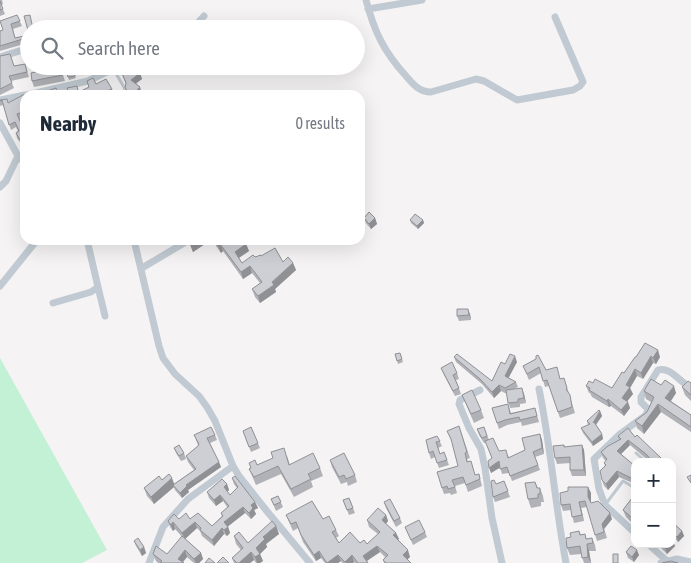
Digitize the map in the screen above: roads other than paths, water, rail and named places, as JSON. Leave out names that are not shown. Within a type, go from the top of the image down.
[{"type":"street","points":[[366,0],[385,51],[394,63],[422,90],[429,92],[476,79],[484,81],[517,100],[572,90],[578,88],[583,82],[555,16]]},
{"type":"street","points":[[368,9],[422,0]]},
{"type":"street","points":[[200,20],[204,16]]},
{"type":"street","points":[[0,57],[20,51]]},
{"type":"street","points":[[48,90],[88,81],[101,75]]},
{"type":"street","points":[[0,100],[20,96]]},
{"type":"street","points":[[1,126],[20,158]]},
{"type":"street","points":[[0,187],[6,181],[18,156]]},
{"type":"street","points":[[0,286],[33,245]]},
{"type":"street","points":[[88,245],[105,316]]},
{"type":"street","points":[[135,245],[163,358],[174,374],[199,396],[207,407],[215,420],[233,466],[306,562]]},
{"type":"street","points":[[142,268],[181,245]]},
{"type":"street","points":[[53,303],[90,292],[98,287]]},
{"type":"street","points":[[631,529],[605,505],[598,489],[595,457],[620,434],[646,415],[648,409],[641,402],[641,398],[658,370],[668,371],[684,383]]},
{"type":"street","points":[[538,389],[551,458],[560,535],[566,563]]},
{"type":"street","points":[[480,390],[460,400],[460,404],[469,428],[480,449],[486,468],[492,518],[502,563]]},
{"type":"street","points":[[149,563],[162,527],[188,499],[233,466]]},
{"type":"street","points":[[652,548],[664,562],[676,559],[691,562]]},
{"type":"lane","points":[[119,75],[124,90]]},
{"type":"lane","points":[[636,453],[642,458]]},
{"type":"lane","points":[[605,505],[623,481],[631,486]]}]
